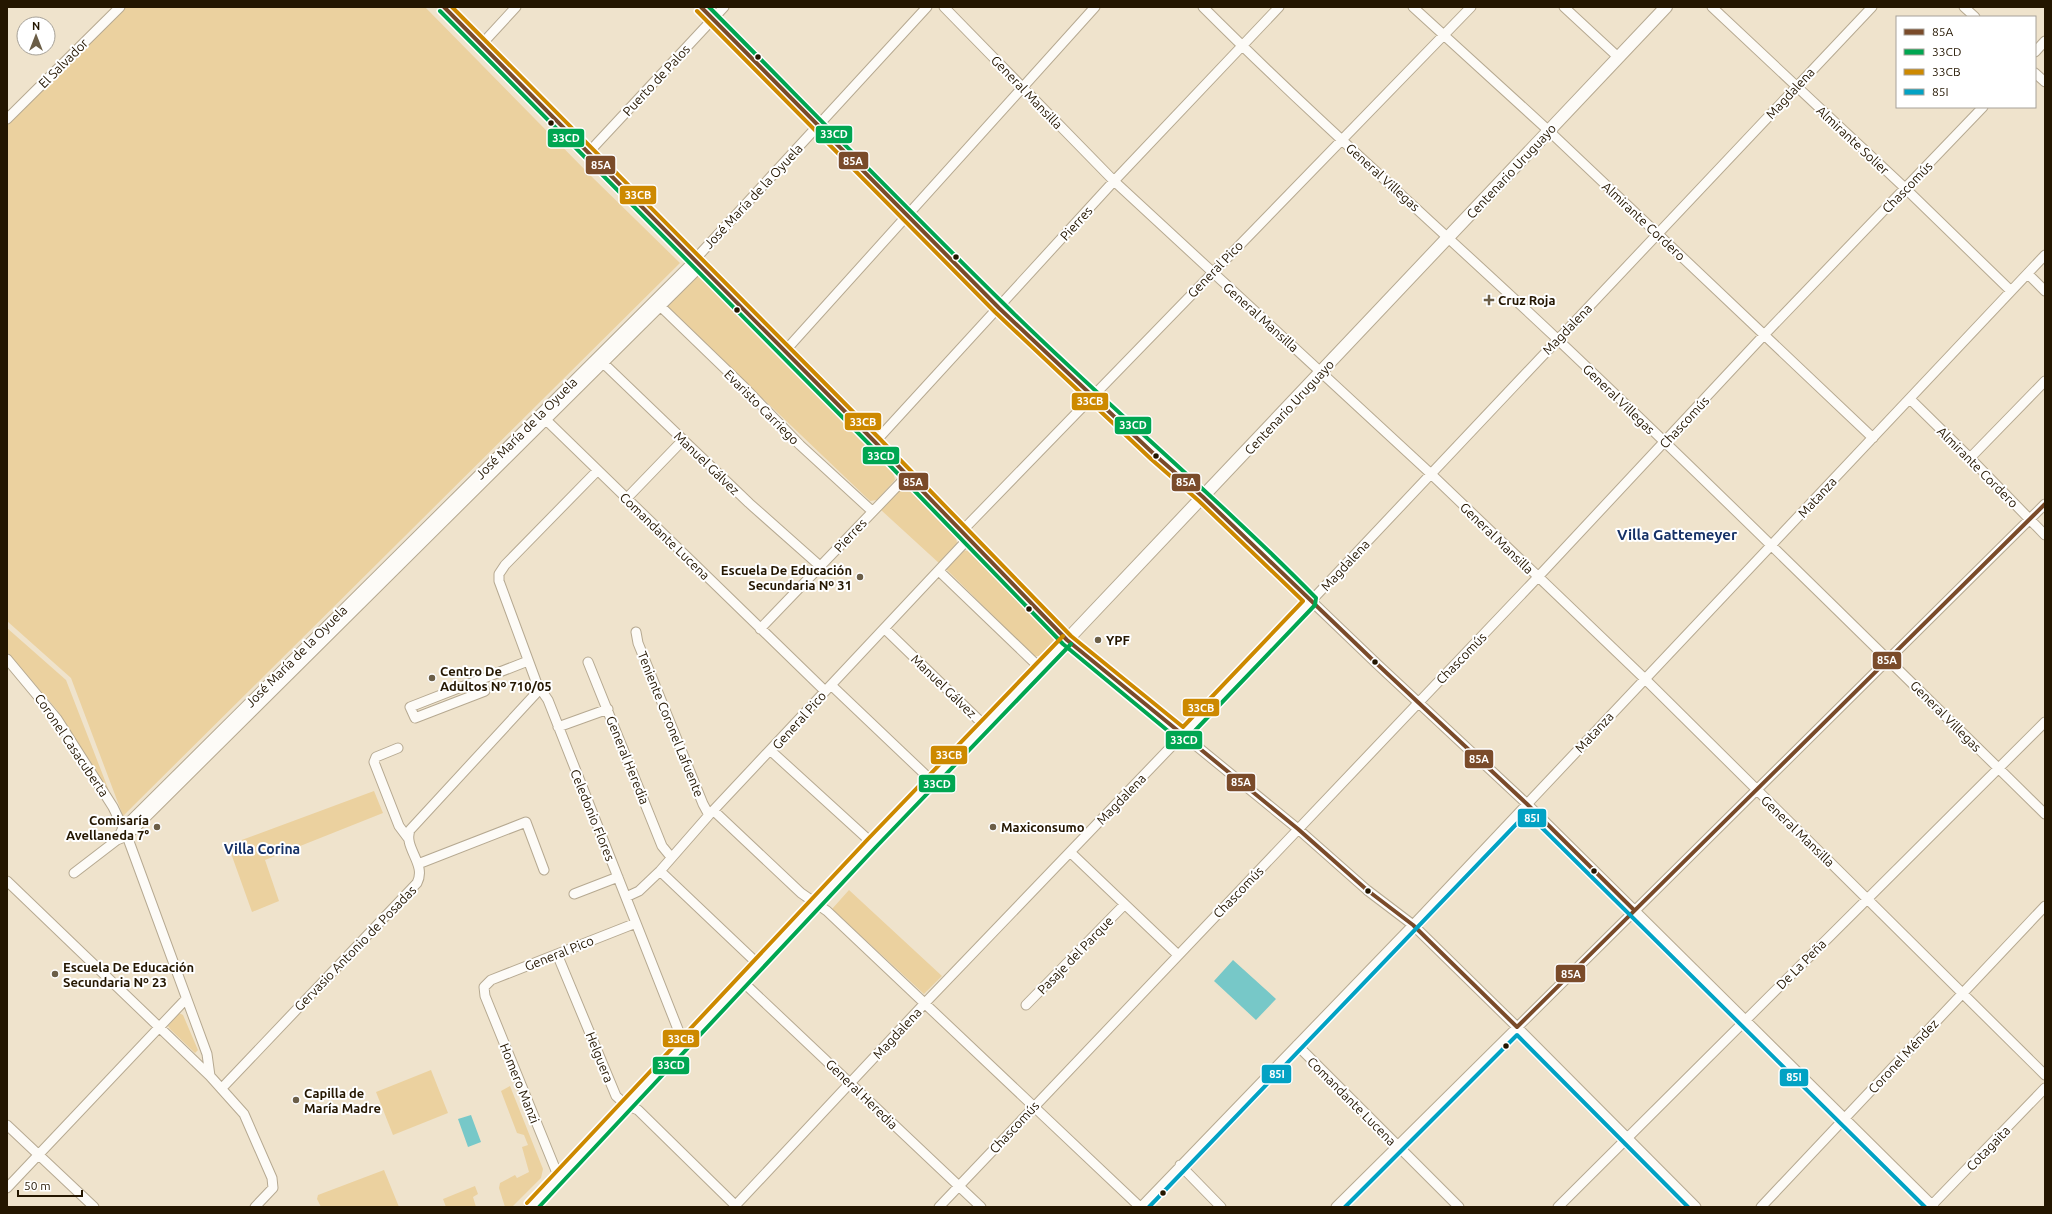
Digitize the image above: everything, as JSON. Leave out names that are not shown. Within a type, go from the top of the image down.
[{"type":"main road","name":"Centenario Uruguayo","points":[[531,1207],[818,904],[872,843],[1203,497],[1666,7]]},
{"type":"street","name":"El Salvador","points":[[7,119],[120,7]]},
{"type":"street","points":[[444,7],[588,152],[696,264],[785,350],[1067,640],[1298,829],[1367,890],[1413,925],[1696,1207]]},
{"type":"street","points":[[481,45],[516,7]]},
{"type":"street","points":[[701,7],[999,308],[1203,497],[1311,601],[1527,804],[1932,1206]]},
{"type":"street","name":"Puerto de Palos","points":[[588,152],[724,7]]},
{"type":"street","name":"José María de la Oyuela","points":[[74,873],[117,840],[696,264],[819,125],[927,7]]},
{"type":"street","name":"General Mansilla","points":[[944,7],[1114,182],[1430,473],[1645,679],[2045,1075]]},
{"type":"street","points":[[785,350],[1095,7]]},
{"type":"street","name":"General Villegas","points":[[1203,7],[1243,47],[1341,139],[1449,237],[1557,339],[1772,545],[2045,814]]},
{"type":"street","name":"Pierres","points":[[875,442],[1114,182],[1280,7]]},
{"type":"street","name":"Almirante Cordero","points":[[1413,7],[1549,131],[1873,438]]},
{"type":"street","name":"General Pico","points":[[961,532],[1092,395],[1471,7]]},
{"type":"street","points":[[1564,7],[1618,57]]},
{"type":"street","name":"Almirante Solier","points":[[1712,7],[1906,189],[2011,291]]},
{"type":"street","name":"Magdalena","points":[[735,1207],[850,1082],[1311,601],[1430,473],[1872,7]]},
{"type":"street","points":[[1964,7],[1974,16]]},
{"type":"street","points":[[2036,51],[2045,41]]},
{"type":"street","points":[[2036,74],[2045,82]]},
{"type":"street","name":"Chascomús","points":[[939,1207],[1177,954],[1665,443],[1764,335],[1906,189],[1982,108]]},
{"type":"street","name":"Matanza","points":[[1140,1207],[1413,925],[2045,255]]},
{"type":"street","points":[[2028,274],[2045,291]]},
{"type":"street","name":"Evaristo Carriego","points":[[657,303],[744,387],[800,445],[872,511]]},
{"type":"street","name":"Manuel Gálvez","points":[[600,360],[749,503],[820,566]]},
{"type":"street","points":[[1970,458],[2045,381]]},
{"type":"street","name":"Almirante Cordero","points":[[1910,399],[2045,535]]},
{"type":"street","name":"Comandante Lucena","points":[[542,417],[627,498],[760,630],[828,688],[932,781]]},
{"type":"street","points":[[627,498],[683,440]]},
{"type":"street","name":"Celedonio Flores","points":[[597,471],[504,566],[499,574],[500,587],[540,690],[548,700],[679,1032],[686,1043]]},
{"type":"street","name":"Pierres","points":[[760,630],[907,476]]},
{"type":"street","points":[[1336,1207],[2045,504]]},
{"type":"street","name":"General Pico","points":[[626,897],[639,891],[660,871],[671,857],[968,539]]},
{"type":"street","points":[[939,571],[1040,668]]},
{"type":"street","name":"Manuel Gálvez","points":[[885,629],[985,726]]},
{"type":"street","name":"Teniente Coronel Lafuente","points":[[636,632],[638,643],[703,804],[801,893],[818,904],[926,1003],[1140,1207]]},
{"type":"street","name":"Coronel Casacuberta","points":[[7,659],[61,725],[100,785],[125,832],[207,1054],[210,1076]]},
{"type":"street","points":[[480,680],[484,692],[415,718],[410,707],[528,661]]},
{"type":"street","name":"General Heredia","points":[[588,662],[662,846],[671,857]]},
{"type":"street","points":[[408,838],[408,834],[414,824],[540,690]]},
{"type":"street","points":[[558,727],[608,709]]},
{"type":"street","name":"De La Peña","points":[[1558,1207],[2045,722]]},
{"type":"street","name":"Gervasio Antonio de Posadas","points":[[222,1088],[417,883],[420,871],[418,864],[408,838],[399,826],[374,762],[376,757],[398,748]]},
{"type":"street","points":[[771,751],[872,843]]},
{"type":"street","points":[[418,864],[526,822],[544,870]]},
{"type":"street","points":[[1070,852],[1177,954]]},
{"type":"street","points":[[660,871],[759,965]]},
{"type":"street","points":[[574,894],[618,877]]},
{"type":"street","points":[[7,881],[210,1076],[241,1110],[251,1125],[272,1178],[273,1188],[255,1207]]},
{"type":"street","name":"Pasaje del Parque","points":[[1026,1005],[1124,905]]},
{"type":"street","name":"Coronel Méndez","points":[[1761,1207],[2045,906]]},
{"type":"street","name":"General Pico","points":[[484,986],[491,980],[636,923]]},
{"type":"street","name":"Helguera","points":[[558,954],[616,1096],[626,1105],[638,1110],[735,1207]]},
{"type":"street","name":"General Heredia","points":[[743,982],[981,1207]]},
{"type":"street","name":"Homero Manzi","points":[[484,986],[485,996],[559,1178]]},
{"type":"street","points":[[7,1188],[186,999]]},
{"type":"street","name":"Comandante Lucena","points":[[1296,1045],[1396,1147],[1459,1207]]},
{"type":"street","name":"Cotagaita","points":[[1932,1206],[2045,1088]]},
{"type":"street","points":[[7,1125],[94,1207]]},
{"type":"street","points":[[1180,1165],[1222,1207]]},
{"type":"shaded area","points":[[124,7],[425,7],[590,175],[680,263],[123,816],[71,678],[7,621],[7,121]]},
{"type":"shaded area","points":[[697,276],[700,277],[893,473],[895,479],[894,481],[877,500],[870,501],[667,307],[667,305]]},
{"type":"shaded area","points":[[906,487],[911,490],[956,537],[957,543],[940,564],[881,510],[901,488]]},
{"type":"shaded area","points":[[971,550],[1055,636],[1054,642],[1040,656],[1034,656],[946,569],[964,551]]},
{"type":"shaded area","points":[[7,628],[66,680],[111,796],[57,710],[8,653]]},
{"type":"shaded area","points":[[374,791],[383,813],[265,860],[279,901],[252,912],[228,845]]},
{"type":"shaded area","points":[[849,890],[942,976],[924,994],[832,909]]},
{"type":"shaded area","points":[[179,1013],[183,1015],[198,1050],[195,1053],[168,1026]]},
{"type":"shaded area","points":[[431,1070],[448,1113],[393,1135],[376,1092]]},
{"type":"shaded area","points":[[510,1086],[543,1169],[541,1178],[512,1207],[505,1207],[499,1188],[500,1183],[515,1175],[517,1178],[529,1172],[522,1147],[528,1145],[524,1135],[517,1133],[501,1091]]},
{"type":"shaded area","points":[[384,1170],[399,1207],[321,1207],[317,1199],[318,1195]]},
{"type":"shaded area","points":[[475,1186],[478,1194],[473,1197],[476,1207],[446,1207],[443,1199]]},
{"type":"water","points":[[1233,960],[1276,999],[1256,1020],[1214,981]]},
{"type":"water","points":[[471,1115],[481,1142],[468,1147],[458,1119]]},
{"type":"transit line","name":"85A","points":[[444,7],[875,442],[1067,640],[1298,829],[1367,890],[1413,925],[1517,1027],[2045,504]]},
{"type":"transit line","name":"33CB","points":[[452,7],[879,438],[1071,636],[1183,727],[1303,601],[1199,501],[1151,459],[995,312],[697,11]]},
{"type":"transit line","name":"85A","points":[[701,7],[999,308],[1155,455],[1203,497],[1376,663],[1527,804],[1634,910]]},
{"type":"transit line","name":"33CD","points":[[440,11],[871,446],[1063,644],[1179,740],[1186,740],[1315,605],[1316,598],[1239,523],[1003,303],[892,193],[709,7]]},
{"type":"transit line","name":"33CB","points":[[527,1203],[868,839],[1063,636]]},
{"type":"transit line","name":"33CD","points":[[539,1207],[876,847],[1071,644]]},
{"type":"transit line","name":"85I","points":[[1149,1207],[1527,813],[1925,1207]]},
{"type":"transit line","name":"85I","points":[[1345,1207],[1517,1035],[1688,1207]]},
{"type":"place","name":"Cruz Roja","points":[[1489,300]]},
{"type":"place","name":"Escuela De Educación Secundaria Nº 31","points":[[860,577]]},
{"type":"place","name":"YPF","points":[[1098,640]]},
{"type":"place","name":"Centro De Adultos Nº 710/05","points":[[432,678]]},
{"type":"place","name":"Comisaría Avellaneda 7°","points":[[157,827]]},
{"type":"place","name":"Maxiconsumo","points":[[993,827]]},
{"type":"place","name":"Escuela De Educación Secundaria Nº 23","points":[[55,974]]},
{"type":"place","name":"Capilla de María Madre","points":[[296,1100]]},
{"type":"district","name":"Villa Gattemeyer","points":[[1677,534]]},
{"type":"district","name":"Villa Corina","points":[[262,849]]}]
